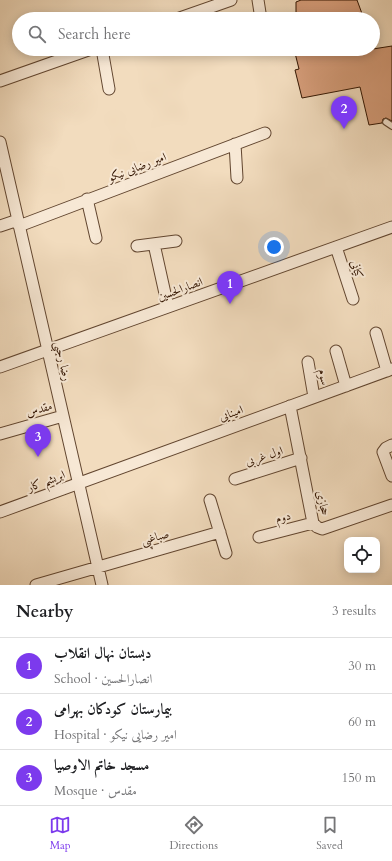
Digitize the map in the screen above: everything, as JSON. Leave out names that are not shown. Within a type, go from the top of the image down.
[{"type":"street","points":[[197,12],[231,0]]},
{"type":"street","points":[[258,0],[260,12]]},
{"type":"street","points":[[0,81],[71,56]]},
{"type":"street","points":[[103,56],[109,90]]},
{"type":"street","name":"امیر رضایی نیکو","points":[[0,226],[18,223],[87,199],[265,133]]},
{"type":"street","name":"رضا رجبی","points":[[0,142],[102,585]]},
{"type":"street","points":[[235,144],[237,178]]},
{"type":"street","points":[[87,199],[96,238]]},
{"type":"street","name":"انصارالحسین","points":[[0,367],[392,227]]},
{"type":"street","points":[[138,246],[176,240]]},
{"type":"street","points":[[154,244],[168,307]]},
{"type":"street","name":"کیانی","points":[[336,247],[353,299]]},
{"type":"street","points":[[376,333],[390,370]]},
{"type":"street","points":[[336,351],[346,386]]},
{"type":"street","name":"سوم","points":[[308,362],[314,397]]},
{"type":"street","name":"امینایی","points":[[78,482],[390,370]]},
{"type":"street","name":"حجازی","points":[[290,406],[313,523],[317,527],[322,529],[392,505]]},
{"type":"street","name":"مقدس","points":[[0,434],[63,416]]},
{"type":"street","points":[[392,445],[386,448],[383,452],[392,476]]},
{"type":"street","name":"اول غربی","points":[[235,479],[300,458]]},
{"type":"street","name":"ابریشم کار","points":[[0,512],[78,482]]},
{"type":"street","points":[[210,500],[226,554]]},
{"type":"street","name":"دوم","points":[[259,537],[313,523]]},
{"type":"street","name":"صباغپی","points":[[36,585],[220,532]]},
{"type":"lane","points":[[386,122],[392,126]]},
{"type":"building","points":[[301,0],[357,0],[361,12],[296,12],[296,2]]},
{"type":"building","points":[[392,46],[392,121],[386,118],[383,119],[382,123],[369,125],[360,87],[302,98],[295,70],[299,69],[296,56],[380,56],[380,48]]},
{"type":"place","name":"بیمارستان کودکان بهرامی","points":[[344,129]]},
{"type":"place","name":"دبستان نهال انقلاب","points":[[230,304]]},
{"type":"place","name":"مسجد خاتم الاوصیا","points":[[38,457]]}]
